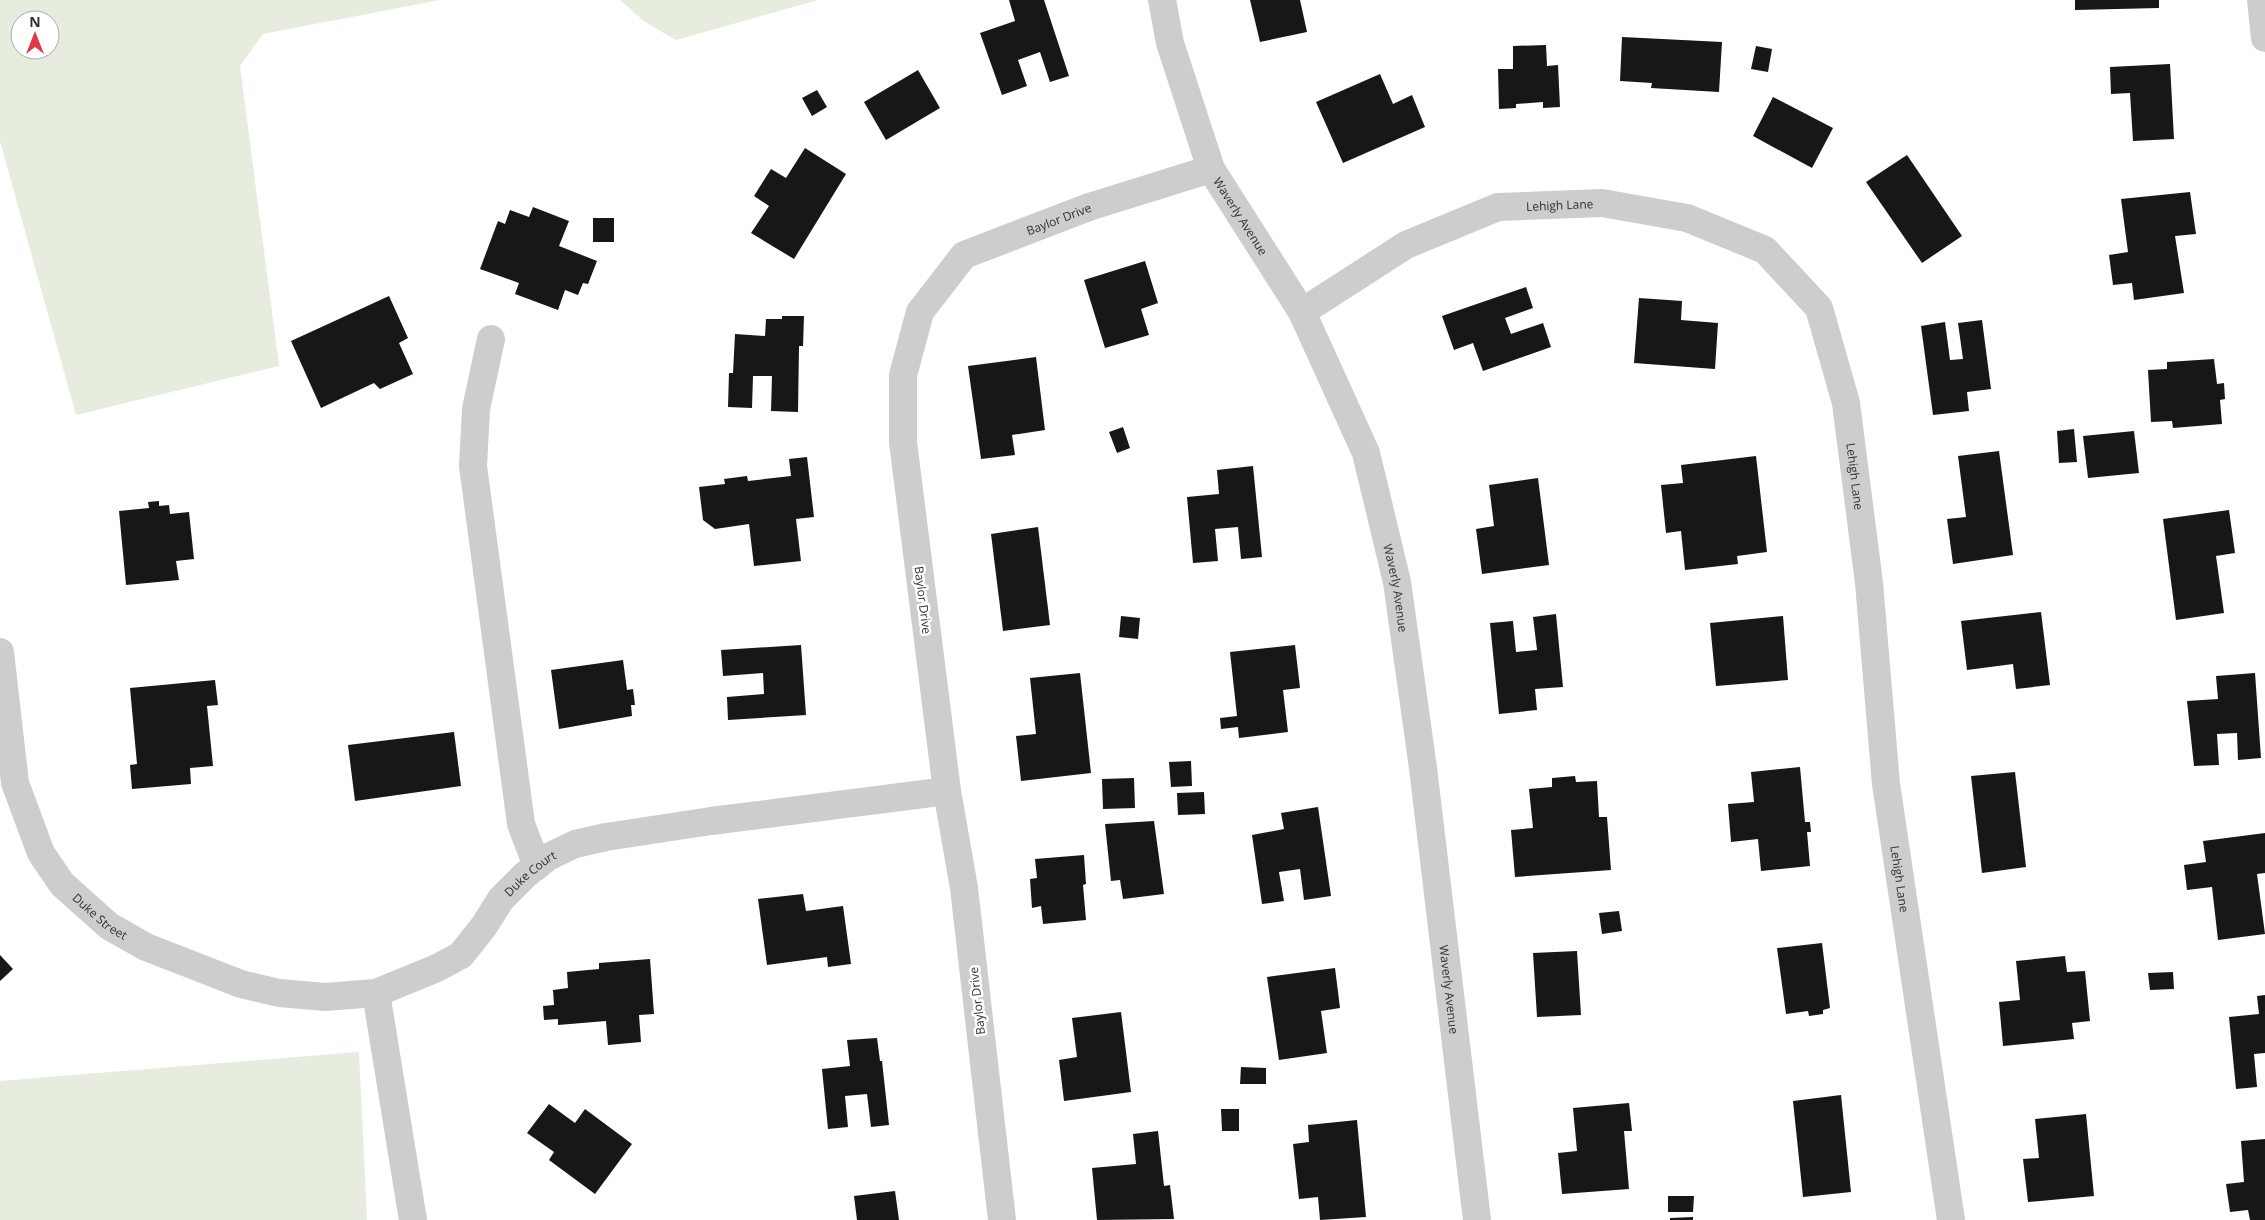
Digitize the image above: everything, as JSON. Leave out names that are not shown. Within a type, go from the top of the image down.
[{"type":"street","name":"Waverly Avenue","points":[[1162,0],[1170,43],[1211,169],[1302,312],[1366,453],[1397,582],[1424,778],[1477,1220]]},
{"type":"street","points":[[2261,0],[2265,38]]},
{"type":"street","name":"Baylor Drive","points":[[1002,1220],[964,888],[947,791],[903,442],[903,375],[920,312],[964,254],[1089,207],[1211,169]]},
{"type":"street","name":"Lehigh Lane","points":[[1302,312],[1406,245],[1498,207],[1602,203],[1687,218],[1765,250],[1818,308],[1846,403],[1870,583],[1886,784],[1951,1220]]},
{"type":"street","points":[[491,339],[476,409],[472,466],[521,824],[537,866]]},
{"type":"street","name":"Duke Street","points":[[0,652],[15,783],[41,853],[62,884],[109,926],[146,947],[241,984],[279,993],[325,997],[376,993]]},
{"type":"street","name":"Duke Court","points":[[376,993],[437,968],[460,955],[484,926],[501,899],[548,857],[575,844],[606,837],[947,791]]},
{"type":"street","points":[[376,993],[413,1220]]},
{"type":"shaded area","points":[[0,0],[440,0],[263,34],[240,66],[279,366],[76,415],[0,141]]},
{"type":"shaded area","points":[[620,0],[818,0],[676,40],[645,22]]},
{"type":"shaded area","points":[[359,1052],[367,1220],[0,1220],[0,1081]]},
{"type":"building","points":[[1009,0],[1044,0],[1069,76],[1050,82],[1040,52],[1018,60],[1027,86],[1002,95],[980,33],[1015,21]]},
{"type":"building","points":[[1250,0],[1300,0],[1307,32],[1260,42]]},
{"type":"building","points":[[2075,0],[2159,0],[2159,8],[2075,10]]},
{"type":"building","points":[[1622,37],[1722,42],[1719,92],[1651,88],[1652,83],[1620,81]]},
{"type":"building","points":[[1546,45],[1547,66],[1558,65],[1560,107],[1543,108],[1543,102],[1516,104],[1516,108],[1499,109],[1498,69],[1513,69],[1513,46]]},
{"type":"building","points":[[1756,46],[1772,49],[1768,72],[1751,69]]},
{"type":"building","points":[[2170,64],[2174,139],[2133,141],[2130,93],[2111,94],[2110,67]]},
{"type":"building","points":[[918,70],[940,108],[886,140],[864,102]]},
{"type":"building","points":[[1380,74],[1393,104],[1412,95],[1425,127],[1343,163],[1316,102]]},
{"type":"building","points":[[817,90],[827,107],[812,116],[802,98]]},
{"type":"building","points":[[1773,97],[1833,128],[1812,168],[1753,136]]},
{"type":"building","points":[[805,148],[846,174],[794,259],[751,233],[769,206],[754,196],[771,169],[786,178]]},
{"type":"building","points":[[1907,155],[1962,236],[1922,263],[1866,182]]},
{"type":"building","points":[[2190,192],[2196,234],[2175,236],[2184,293],[2134,300],[2132,283],[2113,285],[2109,255],[2128,252],[2121,199]]},
{"type":"building","points":[[533,207],[569,221],[559,246],[597,261],[588,284],[583,283],[578,295],[565,290],[558,310],[515,294],[519,283],[480,269],[498,221],[505,224],[510,210],[529,217]]},
{"type":"building","points":[[593,218],[614,218],[614,242],[593,242]]},
{"type":"building","points":[[1145,261],[1158,303],[1141,309],[1149,335],[1105,348],[1084,280]]},
{"type":"building","points":[[1526,287],[1533,308],[1505,318],[1511,334],[1543,323],[1551,347],[1483,371],[1473,343],[1454,350],[1442,316]]},
{"type":"building","points":[[389,296],[408,338],[399,343],[413,374],[380,389],[374,383],[321,408],[291,341]]},
{"type":"building","points":[[1639,298],[1682,301],[1681,320],[1718,323],[1715,369],[1634,363]]},
{"type":"building","points":[[782,316],[804,316],[803,346],[799,346],[798,412],[771,411],[772,376],[753,376],[752,408],[728,407],[729,373],[733,373],[735,334],[765,336],[766,319],[782,319]]},
{"type":"building","points":[[1982,320],[1991,389],[1967,392],[1969,411],[1933,415],[1921,326],[1945,322],[1950,360],[1963,359],[1958,323]]},
{"type":"building","points":[[1036,357],[1045,430],[1012,435],[1015,455],[981,459],[968,366]]},
{"type":"building","points":[[2214,359],[2217,384],[2224,383],[2225,399],[2220,400],[2222,424],[2173,428],[2172,421],[2151,422],[2148,370],[2167,369],[2167,362]]},
{"type":"building","points":[[1123,427],[1130,448],[1117,453],[1109,432]]},
{"type":"building","points":[[2074,429],[2077,462],[2059,463],[2057,431]]},
{"type":"building","points":[[2134,431],[2139,473],[2088,478],[2083,436]]},
{"type":"building","points":[[1999,451],[2013,555],[1953,564],[1947,519],[1966,517],[1958,456]]},
{"type":"building","points":[[1756,456],[1767,552],[1737,556],[1738,564],[1685,570],[1681,531],[1666,533],[1661,485],[1683,483],[1681,465]]},
{"type":"building","points":[[807,457],[814,517],[796,519],[801,561],[754,566],[749,524],[715,529],[703,520],[699,487],[725,484],[724,479],[747,476],[748,481],[791,476],[789,459]]},
{"type":"building","points":[[1253,466],[1262,557],[1241,559],[1238,527],[1215,529],[1218,561],[1193,563],[1187,497],[1219,494],[1217,470]]},
{"type":"building","points":[[1538,478],[1549,565],[1482,574],[1476,529],[1494,526],[1489,485]]},
{"type":"building","points":[[159,501],[159,506],[169,505],[170,514],[189,512],[194,559],[176,561],[179,580],[126,585],[119,511],[149,508],[148,502]]},
{"type":"building","points":[[2229,510],[2235,553],[2216,556],[2224,613],[2176,620],[2163,519]]},
{"type":"building","points":[[1038,527],[1050,625],[1003,631],[991,534]]},
{"type":"building","points":[[2041,612],[2050,685],[2016,689],[2013,664],[1967,670],[1961,621]]},
{"type":"building","points":[[1556,614],[1563,687],[1535,689],[1537,710],[1499,714],[1490,623],[1513,621],[1516,652],[1537,650],[1533,617]]},
{"type":"building","points":[[1121,616],[1140,618],[1138,639],[1119,637]]},
{"type":"building","points":[[1783,616],[1788,680],[1716,686],[1710,623]]},
{"type":"building","points":[[801,645],[806,715],[728,720],[727,697],[764,694],[763,673],[723,676],[721,650]]},
{"type":"building","points":[[1295,645],[1300,688],[1283,690],[1288,732],[1239,738],[1238,727],[1221,729],[1220,718],[1237,716],[1230,652]]},
{"type":"building","points":[[623,660],[627,690],[633,689],[635,705],[631,705],[632,716],[559,729],[551,670]]},
{"type":"building","points":[[1080,673],[1091,773],[1021,781],[1016,736],[1036,734],[1030,678]]},
{"type":"building","points":[[2255,673],[2261,758],[2238,760],[2237,733],[2217,734],[2219,765],[2194,766],[2187,701],[2218,699],[2216,676]]},
{"type":"building","points":[[215,680],[218,705],[207,706],[213,766],[190,768],[191,784],[132,789],[130,765],[137,764],[130,688]]},
{"type":"building","points":[[454,732],[461,786],[355,801],[348,745]]},
{"type":"building","points":[[1191,761],[1192,786],[1171,787],[1169,762]]},
{"type":"building","points":[[1800,767],[1805,822],[1810,822],[1811,832],[1807,832],[1810,866],[1761,871],[1758,839],[1731,842],[1728,804],[1754,802],[1751,772]]},
{"type":"building","points":[[2015,772],[2026,867],[1982,873],[1971,776]]},
{"type":"building","points":[[1575,776],[1576,782],[1597,781],[1599,817],[1607,817],[1611,870],[1515,877],[1511,830],[1533,828],[1529,789],[1552,787],[1552,778]]},
{"type":"building","points":[[1134,778],[1135,808],[1103,809],[1102,779]]},
{"type":"building","points":[[1204,792],[1205,814],[1178,815],[1177,793]]},
{"type":"building","points":[[1318,807],[1331,896],[1304,900],[1300,869],[1279,872],[1284,901],[1262,904],[1252,835],[1284,829],[1281,813]]},
{"type":"building","points":[[1154,821],[1164,894],[1123,899],[1120,880],[1111,881],[1105,824]]},
{"type":"building","points":[[2265,833],[2265,873],[2257,874],[2265,934],[2218,940],[2212,887],[2187,890],[2184,865],[2206,862],[2203,841]]},
{"type":"building","points":[[1084,855],[1086,884],[1083,885],[1086,920],[1043,924],[1041,906],[1032,908],[1030,879],[1037,878],[1035,859]]},
{"type":"building","points":[[803,894],[806,911],[843,906],[851,964],[828,967],[827,957],[767,965],[758,899]]},
{"type":"building","points":[[1619,911],[1622,931],[1602,934],[1599,913]]},
{"type":"building","points":[[1822,943],[1830,1008],[1823,1010],[1823,1014],[1809,1016],[1808,1011],[1786,1014],[1777,948]]},
{"type":"building","points":[[1577,951],[1581,1015],[1537,1017],[1533,953]]},
{"type":"building","points":[[0,955],[13,969],[0,981]]},
{"type":"building","points":[[2065,956],[2067,972],[2085,971],[2090,1021],[2072,1023],[2074,1039],[2003,1046],[1999,1002],[2020,1000],[2016,961]]},
{"type":"building","points":[[650,959],[654,1014],[639,1015],[641,1042],[608,1045],[606,1021],[558,1025],[558,1019],[544,1020],[543,1006],[554,1005],[553,990],[568,988],[567,972],[599,969],[599,963]]},
{"type":"building","points":[[1335,968],[1340,1008],[1321,1011],[1327,1053],[1279,1060],[1267,977]]},
{"type":"building","points":[[2173,972],[2174,989],[2150,990],[2148,973]]},
{"type":"building","points":[[2265,995],[2265,1053],[2254,1054],[2257,1087],[2236,1089],[2229,1017],[2259,1014],[2257,996]]},
{"type":"building","points":[[1121,1012],[1131,1092],[1064,1101],[1059,1060],[1077,1057],[1072,1018]]},
{"type":"building","points":[[877,1038],[880,1061],[882,1061],[889,1125],[871,1127],[867,1094],[845,1096],[848,1127],[828,1129],[822,1069],[850,1066],[847,1040]]},
{"type":"building","points":[[1241,1067],[1266,1068],[1266,1084],[1240,1084]]},
{"type":"building","points":[[1841,1095],[1851,1192],[1803,1197],[1793,1101]]},
{"type":"building","points":[[1629,1103],[1632,1131],[1624,1131],[1629,1189],[1562,1194],[1558,1153],[1577,1151],[1573,1108]]},
{"type":"building","points":[[549,1104],[575,1123],[585,1109],[632,1144],[595,1194],[549,1160],[554,1152],[527,1133]]},
{"type":"building","points":[[1221,1109],[1239,1109],[1239,1131],[1222,1131]]},
{"type":"building","points":[[2086,1114],[2094,1196],[2028,1202],[2023,1159],[2039,1158],[2035,1119]]},
{"type":"building","points":[[1357,1120],[1366,1217],[1320,1220],[1318,1197],[1299,1199],[1293,1144],[1309,1142],[1308,1125]]},
{"type":"building","points":[[1158,1131],[1164,1186],[1170,1185],[1174,1219],[1097,1220],[1092,1168],[1136,1164],[1133,1134]]},
{"type":"building","points":[[2265,1139],[2265,1220],[2250,1220],[2248,1210],[2230,1212],[2226,1184],[2244,1182],[2241,1141]]},
{"type":"building","points":[[895,1191],[899,1220],[857,1220],[854,1196]]},
{"type":"building","points":[[1668,1196],[1694,1196],[1693,1212],[1668,1212]]},
{"type":"building","points":[[1693,1217],[1693,1220],[1670,1220],[1670,1218]]}]
